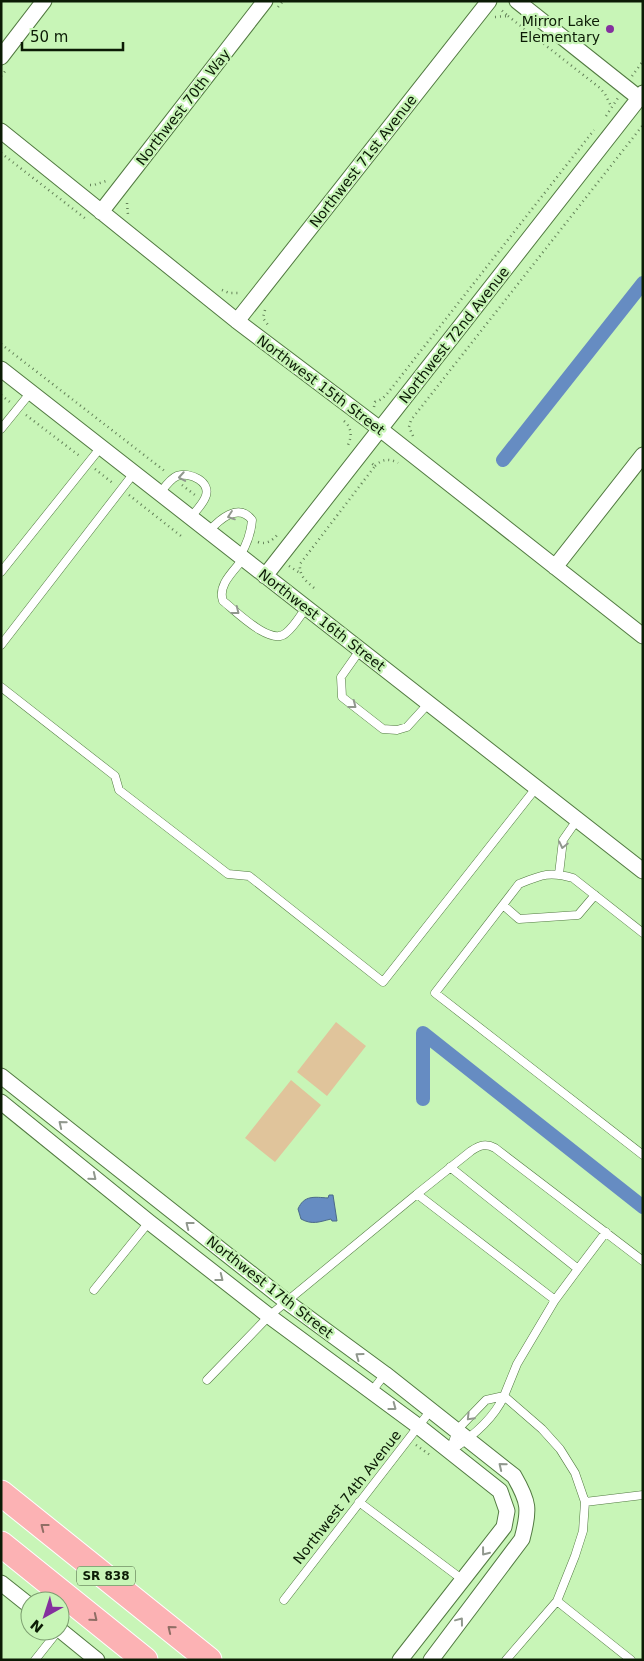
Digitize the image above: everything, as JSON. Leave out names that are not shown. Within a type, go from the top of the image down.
[{"type":"highway","name":"SR 838","points":[[1,1493],[209,1660]]},
{"type":"highway","name":"SR 838","points":[[1,1544],[145,1660]]},
{"type":"street","points":[[1,57],[44,1]]},
{"type":"street","points":[[518,1],[635,88]]},
{"type":"street","name":"Northwest 71st Avenue","points":[[237,320],[493,4]]},
{"type":"street","name":"Northwest 70th Way","points":[[101,212],[271,5]]},
{"type":"street","name":"Northwest 72nd Avenue","points":[[265,576],[380,430],[635,88]]},
{"type":"street","name":"Northwest 15th Street","points":[[1,131],[237,320],[643,636]]},
{"type":"street","name":"Northwest 16th Street","points":[[1,369],[643,872]]},
{"type":"street","points":[[555,567],[643,455]]},
{"type":"street","name":"Northwest 17th Street","points":[[1,1076],[287,1302],[384,1374],[514,1476],[525,1496],[527,1506]]},
{"type":"street","name":"Northwest 17th Street","points":[[1,1102],[269,1316],[372,1391],[500,1491],[508,1511]]},
{"type":"street","points":[[435,1658],[522,1539],[527,1506]]},
{"type":"street","points":[[400,1660],[504,1527],[508,1511]]},
{"type":"street","points":[[1,1583],[20,1598]]},
{"type":"street","points":[[70,1639],[97,1660]]},
{"type":"lane","points":[[1,429],[30,392]]},
{"type":"lane","points":[[1,572],[100,447]]},
{"type":"lane","points":[[1,645],[134,473]]},
{"type":"lane","points":[[160,493],[174,478],[184,475],[200,480],[205,487],[206,493],[203,501],[190,518]]},
{"type":"lane","points":[[208,532],[219,520],[228,515],[242,513],[248,515],[252,520],[249,537],[241,558],[222,586],[221,594],[223,601],[266,634],[276,637],[285,635],[306,608]]},
{"type":"lane","points":[[360,650],[341,677],[342,697],[383,728],[397,730],[407,728],[428,704]]},
{"type":"lane","points":[[1,686],[115,776],[119,790],[228,874],[249,876],[383,982],[536,788]]},
{"type":"lane","points":[[559,874],[563,840],[577,820]]},
{"type":"lane","points":[[643,933],[573,878],[550,873],[519,884],[435,993],[643,1155]]},
{"type":"lane","points":[[503,904],[519,919],[578,915],[595,895]]},
{"type":"lane","points":[[207,1380],[269,1316],[478,1146],[487,1144],[495,1148],[643,1261]]},
{"type":"lane","points":[[450,1167],[578,1269]]},
{"type":"lane","points":[[417,1194],[556,1300]]},
{"type":"lane","points":[[94,1290],[149,1222]]},
{"type":"lane","points":[[450,1451],[462,1435],[497,1410],[517,1364],[556,1300],[606,1232]]},
{"type":"lane","points":[[372,1391],[384,1374]]},
{"type":"lane","points":[[450,1451],[486,1400],[504,1396]]},
{"type":"lane","points":[[504,1396],[542,1429],[560,1449],[575,1473],[585,1502],[582,1531],[575,1556],[556,1601],[506,1660]]},
{"type":"lane","name":"Northwest 74th Avenue","points":[[284,1600],[430,1410]]},
{"type":"lane","points":[[585,1502],[643,1495]]},
{"type":"lane","points":[[359,1502],[463,1580]]},
{"type":"lane","points":[[508,1511],[527,1506]]},
{"type":"lane","points":[[556,1601],[631,1660]]},
{"type":"lane","points":[[35,1660],[50,1641]]},
{"type":"path","points":[[271,5],[283,1]]},
{"type":"path","points":[[493,4],[600,88],[610,106]]},
{"type":"path","points":[[490,21],[498,16],[508,16]]},
{"type":"path","points":[[601,122],[610,106],[635,88],[643,61]]},
{"type":"path","points":[[414,437],[409,427],[412,420],[643,125]]},
{"type":"path","points":[[371,402],[382,399],[387,394],[595,129]]},
{"type":"path","points":[[128,199],[126,210],[131,218]]},
{"type":"path","points":[[218,287],[235,294],[247,289]]},
{"type":"path","points":[[266,308],[263,318],[271,328]]},
{"type":"path","points":[[1,344],[203,501]]},
{"type":"path","points":[[367,420],[376,402]]},
{"type":"path","points":[[375,466],[380,462],[390,460],[404,468]]},
{"type":"path","points":[[249,537],[260,543],[266,543],[273,540],[277,535]]},
{"type":"path","points":[[294,570],[300,573]]},
{"type":"path","points":[[408,1438],[430,1455]]},
{"type":"shaded area","points":[[336,1022],[366,1046],[327,1096],[297,1072]]},
{"type":"shaded area","points":[[291,1080],[321,1105],[275,1162],[245,1138]]},
{"type":"water","points":[[329,1195],[333,1195],[337,1221],[332,1221],[331,1219],[312,1222],[301,1219],[298,1209],[303,1201],[314,1197],[328,1198]]},
{"type":"waterway","points":[[503,460],[643,283]]},
{"type":"waterway","points":[[423,1099],[423,1033],[643,1207]]},
{"type":"place","name":"Mirror Lake Elementary","points":[[610,29]]}]
